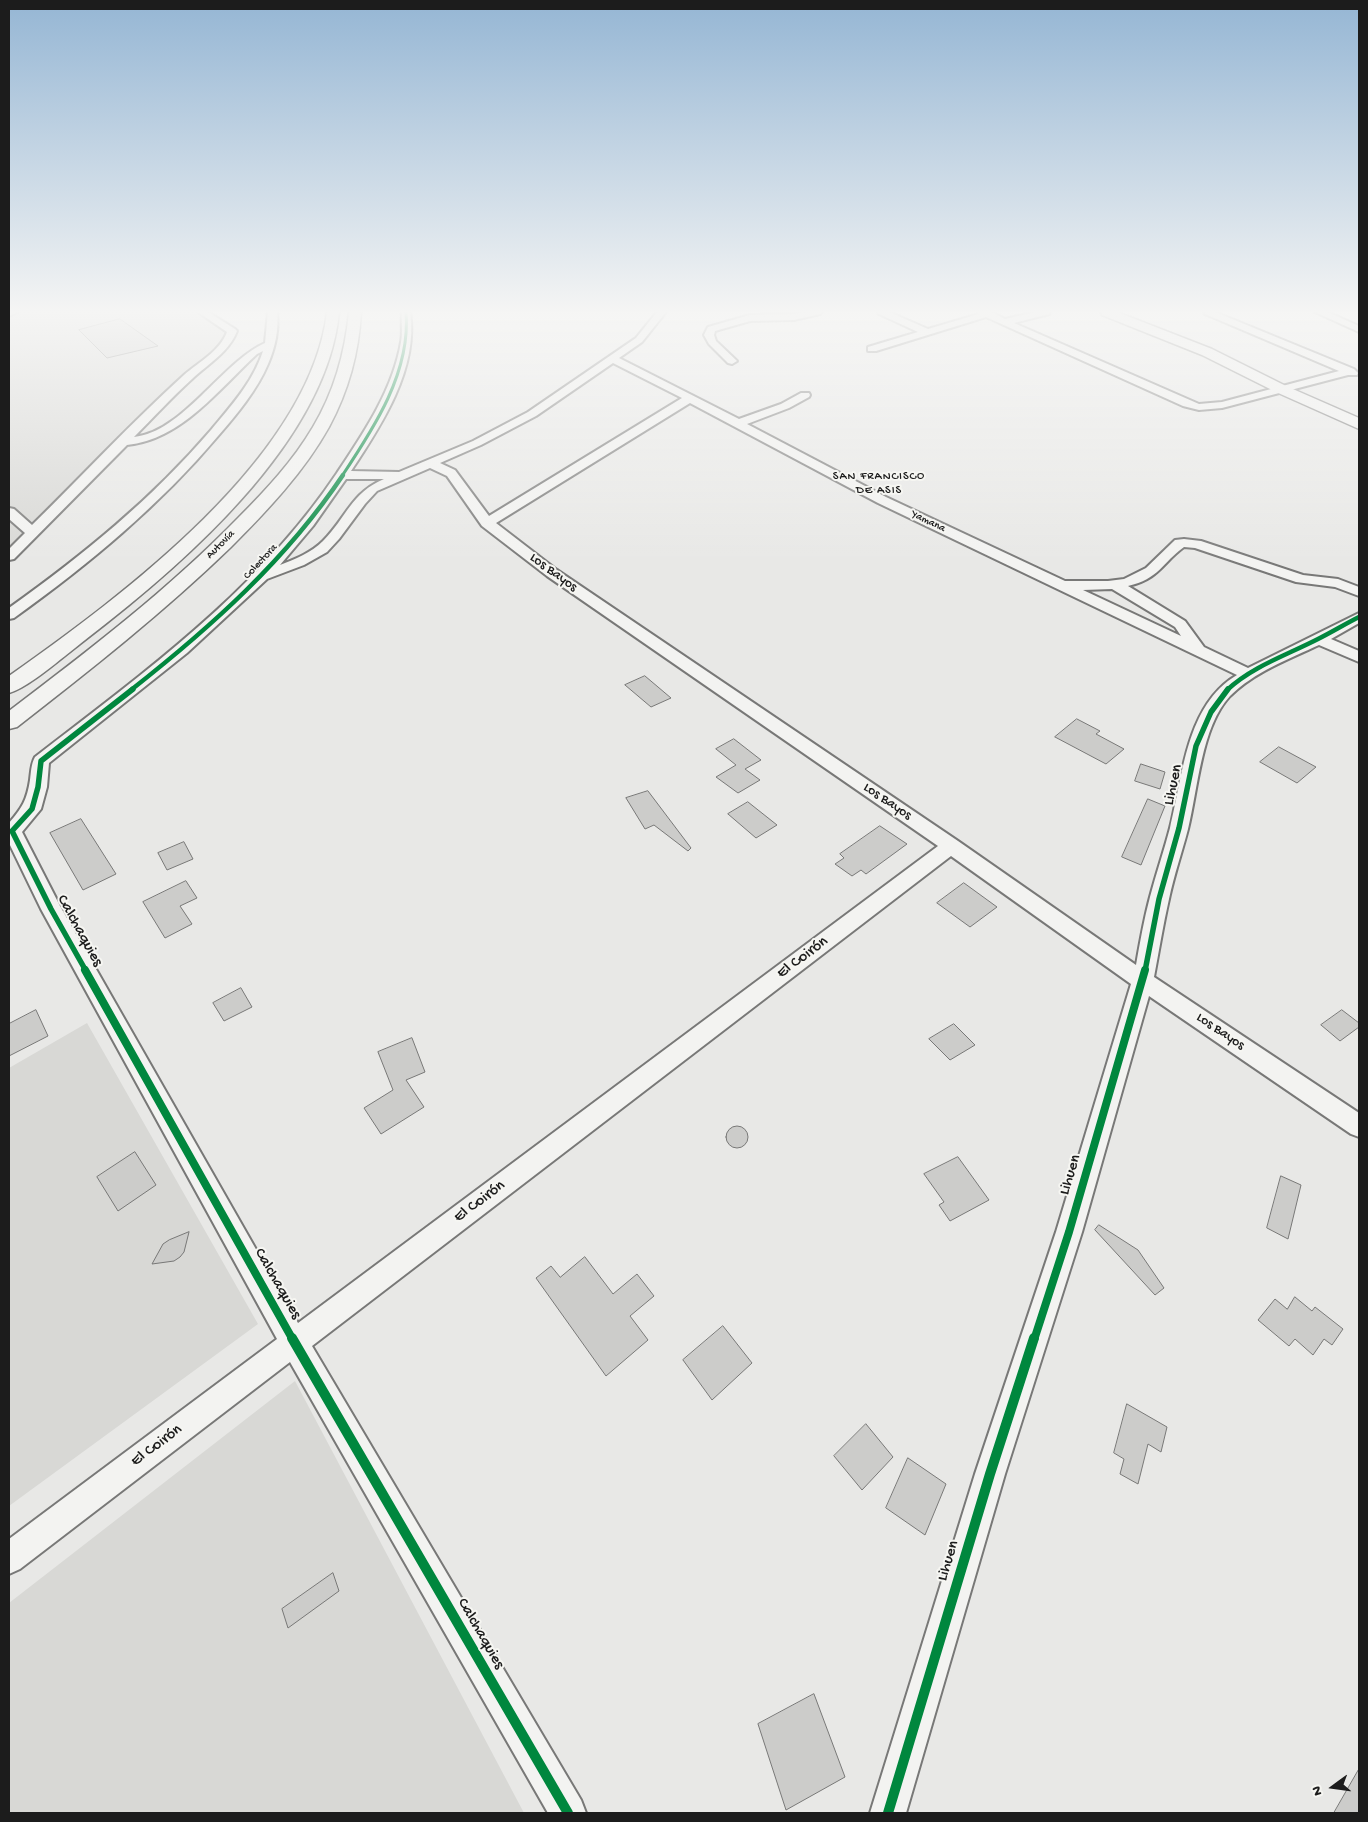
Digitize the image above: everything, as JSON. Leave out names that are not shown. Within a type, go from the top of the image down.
[{"type":"street","points":[[9,556],[168,397]]},
{"type":"street","points":[[122,442],[147,439],[160,432],[178,420],[203,397]]},
{"type":"street","points":[[9,615],[94,551],[144,508],[209,440],[241,397]]},
{"type":"street","name":"Autovía","points":[[9,686],[115,607],[151,577],[227,506],[279,442],[306,397]]},
{"type":"street","name":"Autovía","points":[[9,722],[136,622],[192,574],[275,490],[320,427],[335,397]]},
{"type":"street","name":"Colectora","points":[[41,761],[177,652],[262,577],[297,537],[342,475],[363,443],[387,397]]},
{"type":"street","points":[[262,577],[309,557],[328,544],[362,498],[373,488],[476,443],[532,414],[557,397]]},
{"type":"street","points":[[739,424],[785,406],[800,397]]},
{"type":"street","points":[[1171,397],[1199,407],[1222,405],[1251,397]]},
{"type":"street","points":[[1299,397],[1359,424]]},
{"type":"street","points":[[487,523],[690,398]]},
{"type":"street","name":"Yamana","points":[[690,398],[882,500],[1248,674]]},
{"type":"street","name":"Los Bayos","points":[[429,463],[451,473],[487,523],[552,573],[951,846],[1143,981],[1359,1126]]},
{"type":"street","points":[[342,475],[404,474]]},
{"type":"street","points":[[9,512],[32,532]]},
{"type":"street","points":[[1061,585],[1117,586],[1146,575],[1169,555],[1174,546],[1180,543],[1196,544],[1301,579],[1338,583],[1359,592]]},
{"type":"street","points":[[1117,586],[1180,624],[1199,650]]},
{"type":"street","name":"Lihuen","points":[[888,1813],[990,1474],[1069,1232],[1143,981],[1159,899],[1179,828],[1196,746],[1211,712],[1223,694],[1236,682],[1264,665],[1319,639],[1359,617]]},
{"type":"street","points":[[1319,639],[1359,656]]},
{"type":"street","name":"Calchaquies","points":[[41,761],[38,787],[32,809],[10,833],[295,1342],[568,1813]]},
{"type":"street","name":"El Coirón","points":[[9,1558],[951,846]]},
{"type":"shaded area","points":[[9,397],[168,397],[9,556]]},
{"type":"shaded area","points":[[87,1023],[258,1324],[9,1506],[9,1068]]},
{"type":"shaded area","points":[[295,1381],[524,1813],[9,1813],[9,1603]]},
{"type":"building","points":[[645,676],[671,698],[651,707],[625,685]]},
{"type":"building","points":[[1077,719],[1100,731],[1096,734],[1124,749],[1106,764],[1055,737]]},
{"type":"building","points":[[734,739],[761,760],[745,769],[760,780],[738,793],[716,777],[736,765],[716,749]]},
{"type":"building","points":[[1279,747],[1316,767],[1297,783],[1260,762]]},
{"type":"building","points":[[1141,764],[1165,772],[1160,789],[1135,781]]},
{"type":"building","points":[[648,791],[691,848],[688,851],[654,825],[645,829],[626,798]]},
{"type":"building","points":[[1148,799],[1165,806],[1141,865],[1122,857]]},
{"type":"building","points":[[748,802],[777,825],[756,838],[728,814]]},
{"type":"building","points":[[81,819],[116,874],[83,890],[50,833]]},
{"type":"building","points":[[880,826],[907,844],[866,874],[861,870],[852,876],[835,864],[844,858],[840,854]]},
{"type":"building","points":[[184,842],[193,859],[167,870],[158,853]]},
{"type":"building","points":[[186,881],[197,898],[180,906],[192,924],[165,938],[143,902]]},
{"type":"building","points":[[964,883],[997,907],[970,927],[937,903]]},
{"type":"building","points":[[241,988],[252,1007],[224,1021],[213,1003]]},
{"type":"building","points":[[36,1010],[48,1036],[9,1056],[9,1024]]},
{"type":"building","points":[[1342,1010],[1359,1023],[1359,1027],[1340,1041],[1321,1025]]},
{"type":"building","points":[[954,1024],[975,1045],[950,1060],[929,1039]]},
{"type":"building","points":[[412,1038],[425,1072],[406,1080],[424,1107],[381,1134],[364,1108],[393,1090],[378,1052]]},
{"type":"building","points":[[737,1126],[747,1133],[748,1137],[741,1147],[737,1148],[727,1141],[726,1137],[733,1127]]},
{"type":"building","points":[[135,1152],[156,1185],[118,1211],[97,1177]]},
{"type":"building","points":[[958,1157],[989,1200],[950,1221],[939,1205],[944,1202],[924,1174]]},
{"type":"building","points":[[1281,1176],[1301,1185],[1288,1239],[1267,1228]]},
{"type":"building","points":[[1099,1225],[1138,1250],[1164,1288],[1155,1295],[1095,1230]]},
{"type":"building","points":[[189,1232],[184,1252],[180,1257],[174,1261],[152,1264],[163,1244]]},
{"type":"building","points":[[585,1257],[613,1294],[637,1274],[654,1296],[630,1316],[648,1340],[606,1376],[536,1278],[551,1266],[560,1277]]},
{"type":"building","points":[[1295,1297],[1312,1311],[1315,1307],[1343,1329],[1332,1345],[1324,1339],[1313,1355],[1295,1339],[1289,1346],[1258,1320],[1275,1299],[1287,1309]]},
{"type":"building","points":[[723,1326],[752,1363],[712,1400],[683,1360]]},
{"type":"building","points":[[1127,1404],[1167,1427],[1161,1452],[1148,1444],[1138,1484],[1120,1474],[1124,1459],[1114,1453]]},
{"type":"building","points":[[866,1424],[893,1457],[862,1490],[834,1456]]},
{"type":"building","points":[[908,1458],[946,1484],[925,1535],[886,1508]]},
{"type":"building","points":[[333,1573],[339,1591],[288,1628],[282,1609]]},
{"type":"building","points":[[814,1694],[845,1777],[786,1810],[758,1724]]},
{"type":"building","points":[[1359,1769],[1359,1813],[1334,1813]]},
{"type":"cycle path","points":[[388,397],[363,443],[323,504],[293,542],[261,577],[181,650],[41,761],[38,787],[32,809],[12,831],[51,909],[279,1316],[568,1813]]},
{"type":"cycle path","points":[[888,1813],[990,1474],[1069,1232],[1143,981],[1159,899],[1179,828],[1196,746],[1211,712],[1223,694],[1236,682],[1264,665],[1319,639],[1359,617]]},
{"type":"district","name":"SAN FRANCISCO DE ASIS","points":[[879,484]]}]
